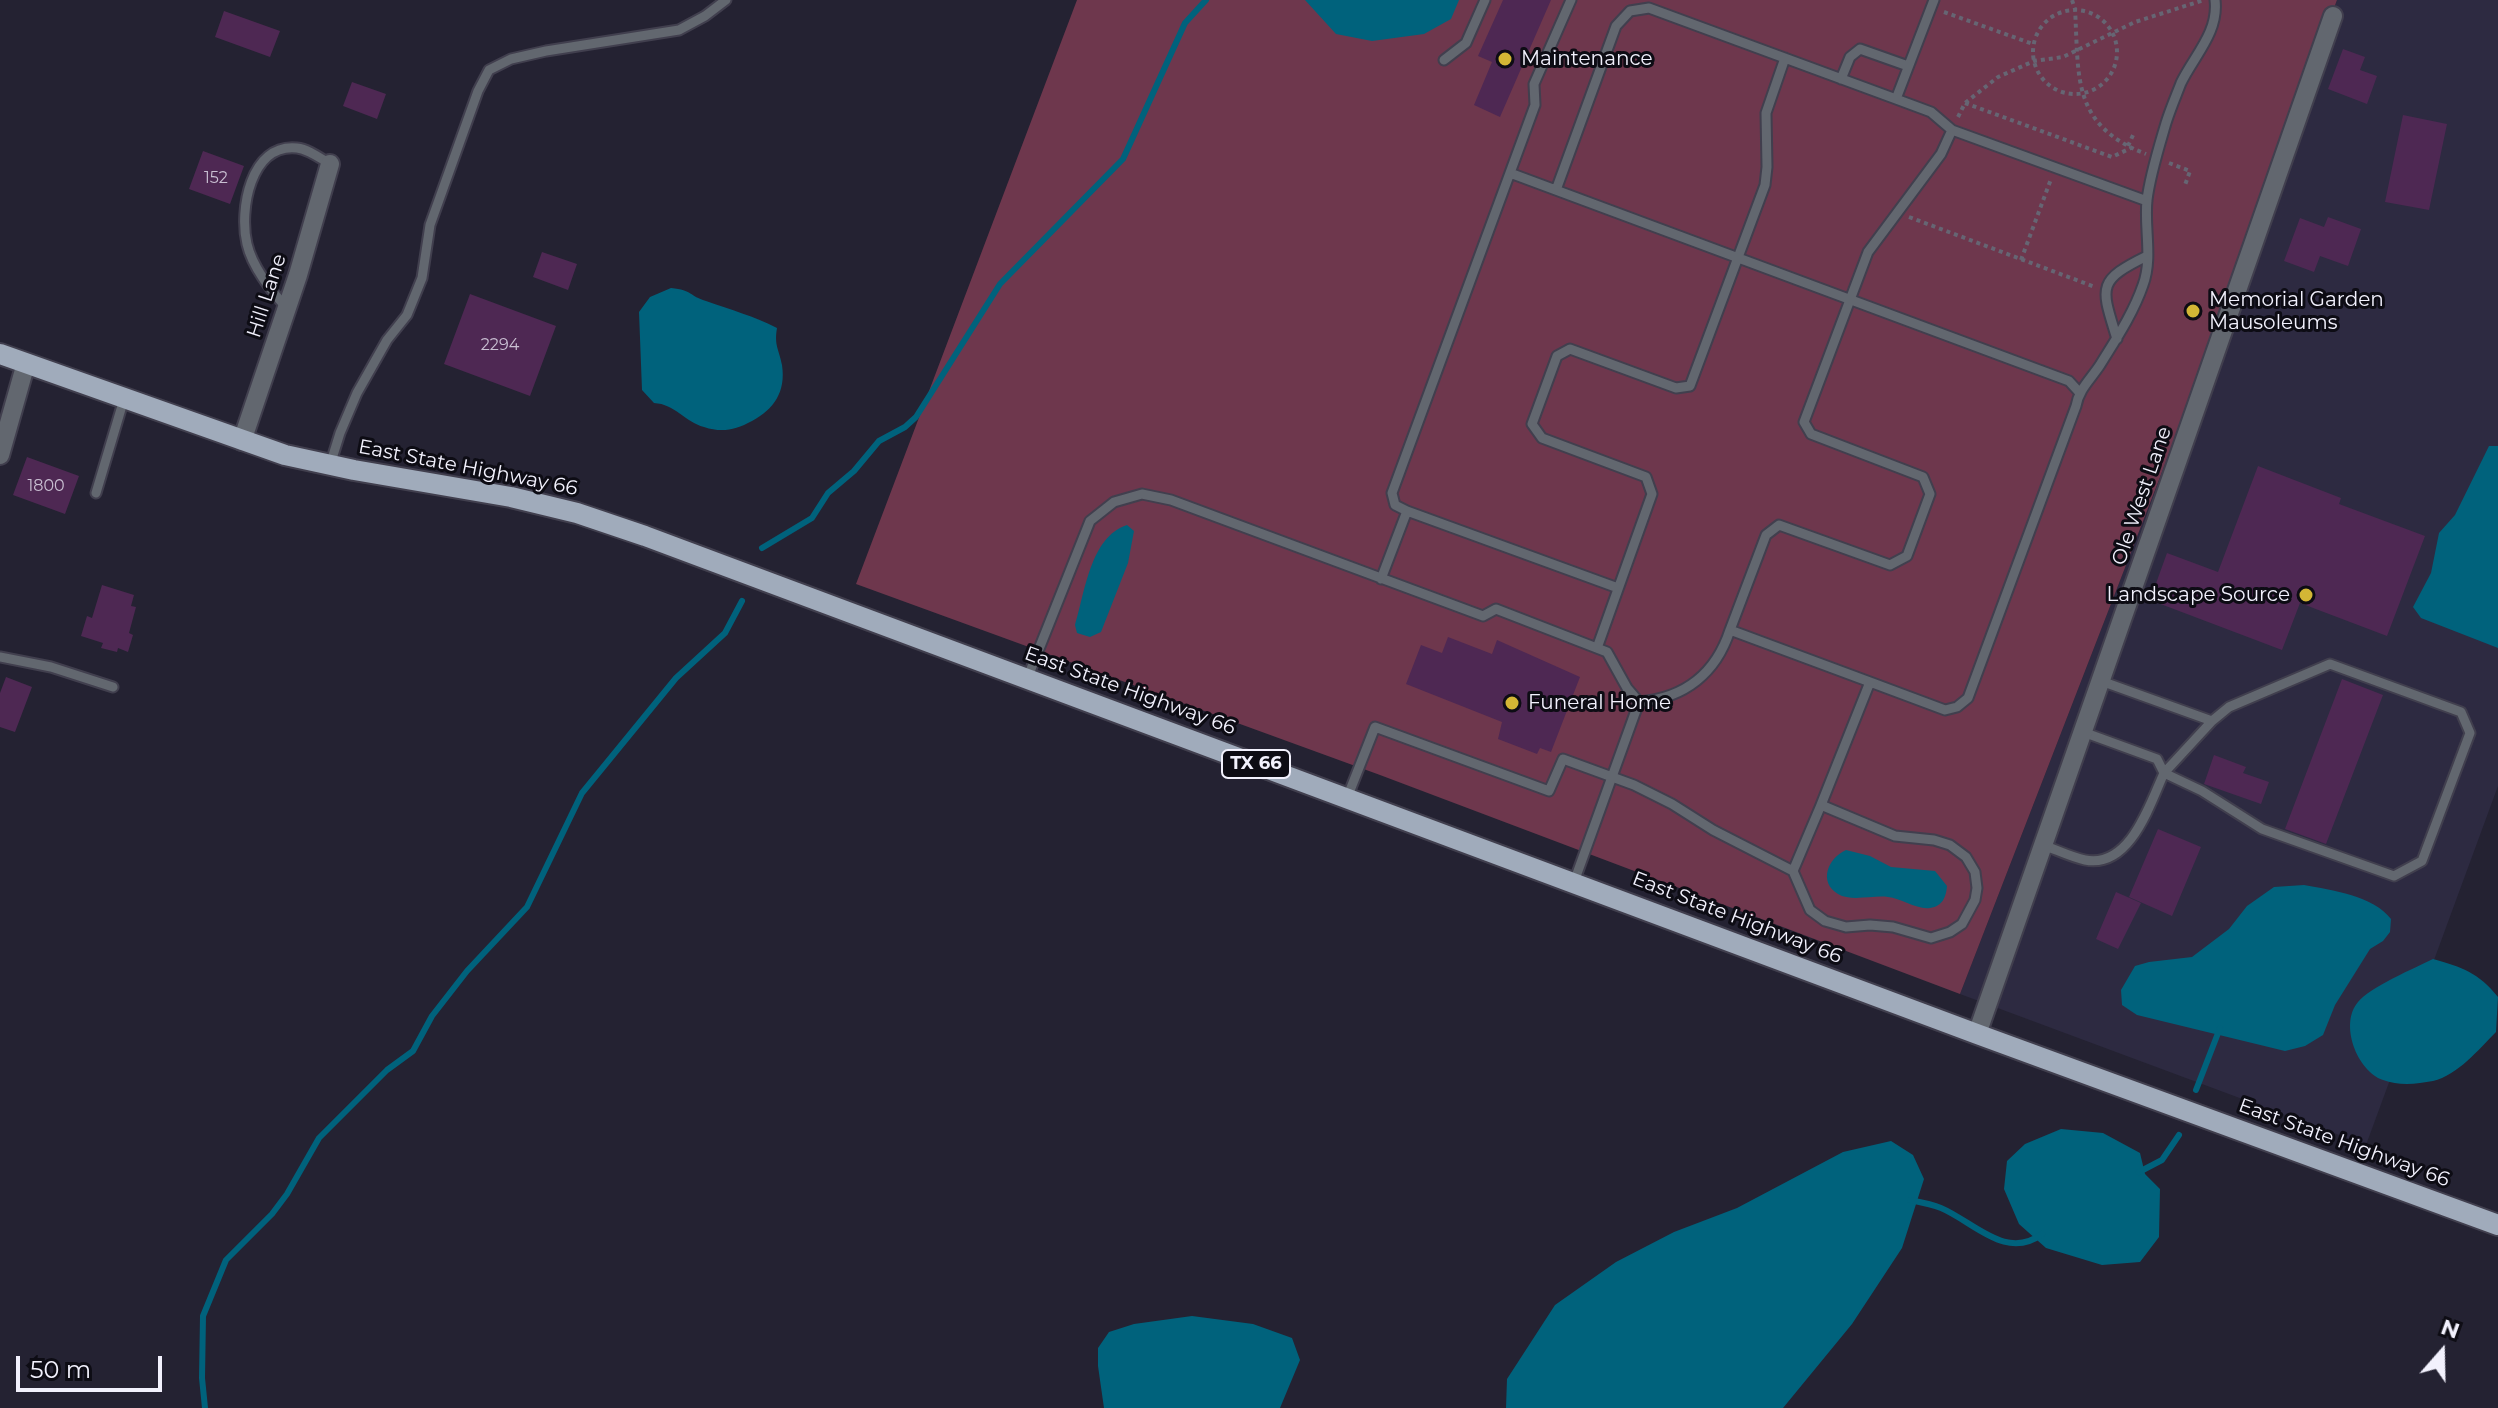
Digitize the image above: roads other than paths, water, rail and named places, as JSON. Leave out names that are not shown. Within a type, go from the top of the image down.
[{"type":"main road","name":"East State Highway 66","points":[[0,354],[242,441],[330,465],[511,497],[577,513],[645,536],[1977,1034],[2498,1225]]},
{"type":"street","name":"Ole West Lane","points":[[1977,1034],[2333,16]]},
{"type":"street","name":"Hill Lane","points":[[242,441],[287,308],[330,164]]},
{"type":"street","points":[[0,455],[26,363]]},
{"type":"lane","points":[[330,465],[357,393],[387,340],[407,315],[417,291],[430,225],[478,91],[489,70],[511,59],[546,51],[679,30],[726,0]]},
{"type":"lane","points":[[1444,60],[1466,43],[1485,0]]},
{"type":"lane","points":[[1571,0],[1534,84],[1535,105],[1392,493],[1395,505],[1407,511],[1618,588]]},
{"type":"lane","points":[[1730,630],[1945,710],[1957,707],[1968,698],[2079,392],[2117,339],[2145,282],[2147,201],[2157,159],[2181,82],[2212,29],[2215,0]]},
{"type":"lane","points":[[1896,99],[1932,4]]},
{"type":"lane","points":[[1556,190],[1616,26],[1629,5],[1649,8],[1931,112],[1952,130],[2147,201]]},
{"type":"lane","points":[[1841,79],[1850,57],[1860,49],[1908,66]]},
{"type":"lane","points":[[1597,648],[1652,494],[1646,477],[1542,438],[1532,424],[1557,356],[1570,349],[1676,388],[1690,386],[1765,185],[1766,113],[1785,58]]},
{"type":"lane","points":[[1639,702],[1661,700],[1683,690],[1701,677],[1723,653],[1766,535],[1779,525],[1890,565],[1907,556],[1930,494],[1923,477],[1811,434],[1804,422],[1868,252],[1941,154],[1952,130]]},
{"type":"lane","points":[[287,308],[264,278],[247,246],[244,213],[249,185],[263,162],[283,148],[299,148],[330,164]]},
{"type":"lane","points":[[1510,173],[2069,381],[2079,392]]},
{"type":"lane","points":[[2117,339],[2105,301],[2105,291],[2109,280],[2122,268],[2147,256]]},
{"type":"lane","points":[[96,493],[124,399]]},
{"type":"lane","points":[[1027,679],[1090,521],[1114,502],[1142,494],[1171,500],[1483,616],[1496,609],[1607,652],[1627,688],[1639,702]]},
{"type":"lane","points":[[1381,579],[1407,511]]},
{"type":"lane","points":[[0,657],[51,667],[113,687]]},
{"type":"lane","points":[[2043,845],[2087,861],[2105,860],[2133,839],[2164,773],[2212,721],[2229,707],[2330,664],[2461,712],[2470,733],[2422,861],[2394,876],[2262,829],[2202,791],[2164,773],[2157,759],[2083,732]]},
{"type":"lane","points":[[2101,681],[2212,721]]},
{"type":"lane","points":[[1793,871],[1870,682]]},
{"type":"lane","points":[[1574,882],[1639,702]]},
{"type":"lane","points":[[1347,798],[1375,727],[1549,791],[1563,759],[1613,777],[1672,804],[1713,830],[1793,871],[1810,910],[1825,921],[1846,927],[1893,927],[1912,935],[1931,938],[1962,924],[1975,900],[1975,872],[1966,857],[1950,845],[1895,836],[1821,805]]},
{"type":"water","points":[[1305,0],[1459,0],[1451,19],[1424,34],[1372,41],[1336,34]]},
{"type":"water","points":[[671,288],[777,328],[782,383],[777,399],[760,416],[734,428],[711,429],[697,425],[668,406],[654,403],[642,390],[639,312],[650,297]]},
{"type":"water","points":[[2489,446],[2498,446],[2498,648],[2421,618],[2413,607],[2431,573],[2439,533],[2455,515]]},
{"type":"water","points":[[1127,525],[1134,531],[1128,563],[1101,632],[1090,637],[1077,633],[1075,625],[1097,553],[1115,531]]},
{"type":"water","points":[[1846,850],[1870,856],[1891,867],[1935,871],[1947,886],[1945,897],[1938,905],[1925,908],[1888,897],[1849,898],[1838,894],[1828,883],[1828,870],[1834,859]]},
{"type":"water","points":[[2304,885],[2363,899],[2384,911],[2391,919],[2390,932],[2370,949],[2335,1005],[2323,1035],[2305,1046],[2285,1051],[2137,1015],[2122,1005],[2121,990],[2135,966],[2192,957],[2229,929],[2247,906],[2274,887]]},
{"type":"water","points":[[2433,959],[2469,972],[2498,997],[2496,1032],[2467,1061],[2442,1078],[2408,1084],[2383,1080],[2365,1067],[2354,1046],[2350,1022],[2353,1011],[2372,990]]},
{"type":"water","points":[[2061,1129],[2103,1133],[2140,1153],[2145,1174],[2160,1189],[2159,1237],[2140,1262],[2102,1265],[2046,1248],[2019,1224],[2004,1189],[2007,1161],[2025,1144]]},
{"type":"water","points":[[1891,1141],[1913,1155],[1924,1179],[1902,1248],[1852,1324],[1783,1408],[1506,1408],[1507,1379],[1555,1305],[1616,1262],[1674,1232],[1737,1208],[1843,1152]]},
{"type":"water","points":[[1192,1316],[1253,1324],[1292,1338],[1300,1360],[1280,1408],[1104,1408],[1098,1348],[1109,1332],[1134,1324]]},
{"type":"waterway","points":[[762,548],[812,518],[828,493],[854,471],[879,441],[905,427],[916,417],[1000,284],[1123,159],[1185,23],[1206,0]]},
{"type":"waterway","points":[[205,1408],[203,1316],[226,1260],[272,1214],[319,1138],[387,1070],[413,1051],[432,1016],[467,971],[527,907],[582,793],[676,678],[725,633],[742,601]]},
{"type":"waterway","points":[[2196,1090],[2220,1028]]},
{"type":"waterway","points":[[2139,1172],[2162,1160],[2179,1135]]},
{"type":"waterway","points":[[1910,1200],[1941,1208],[2003,1241],[2029,1241],[2042,1234]]},
{"type":"place","name":"Maintenance","points":[[1505,59]]},
{"type":"place","name":"Memorial Garden Mausoleums","points":[[2193,311]]},
{"type":"place","name":"Landscape Source","points":[[2306,595]]},
{"type":"place","name":"Funeral Home","points":[[1512,703]]}]
